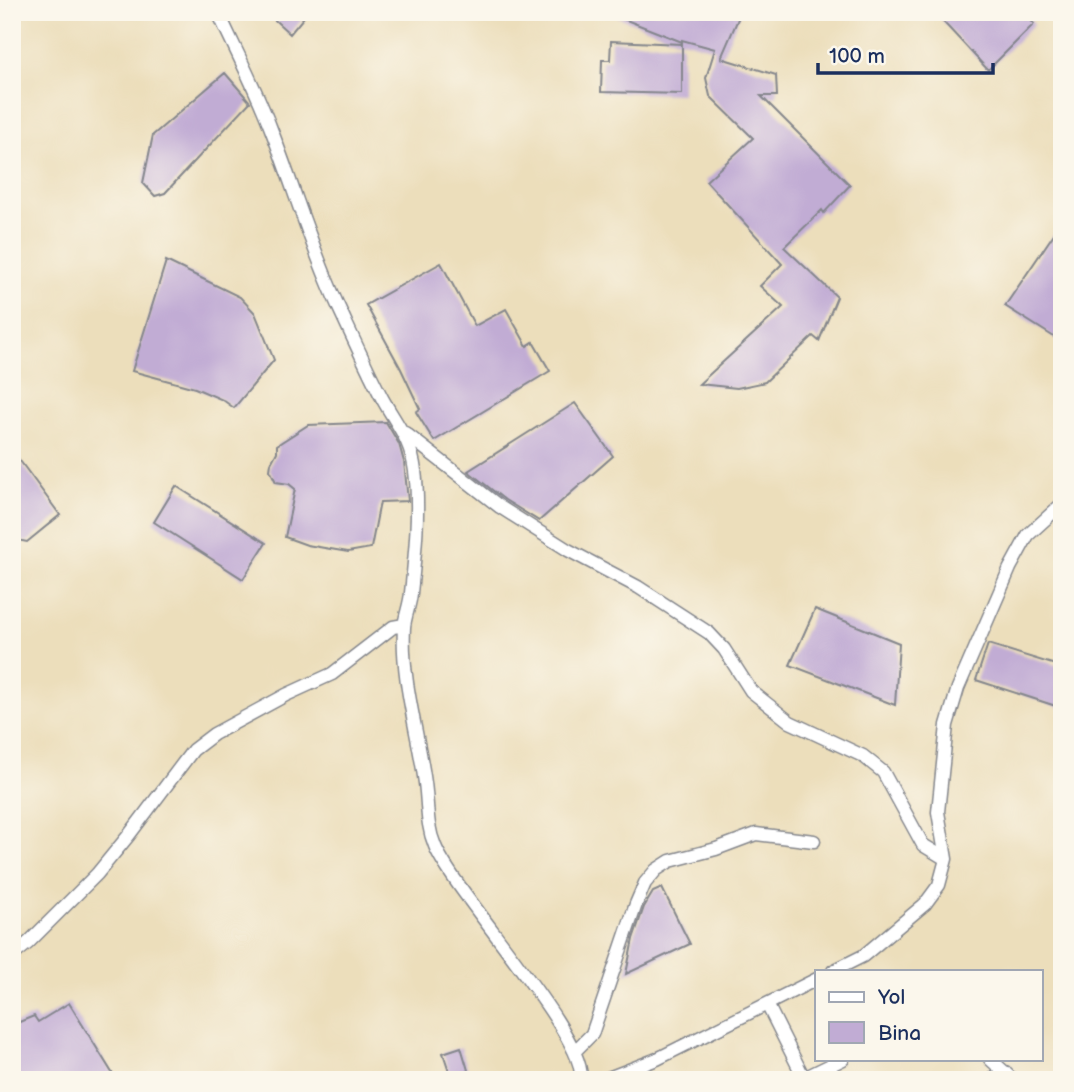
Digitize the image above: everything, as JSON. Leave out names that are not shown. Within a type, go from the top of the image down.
[{"type":"street","points":[[218,12],[271,128],[338,305],[383,399],[404,432],[415,470],[416,511],[411,596],[404,625],[405,663],[425,784],[427,814],[434,844],[449,873],[534,988],[575,1051],[582,1072],[580,1080]]},
{"type":"street","points":[[404,432],[500,507],[568,550],[638,587],[709,633],[724,649],[751,691],[790,722],[863,756],[883,772],[923,845],[946,859]]},
{"type":"street","points":[[835,970],[863,956],[925,904],[939,885],[946,859],[938,812],[947,725],[958,688],[1028,535],[1062,504]]},
{"type":"street","points":[[12,956],[29,943],[97,874],[192,750],[214,734],[286,695],[332,674],[393,627],[404,625]]},
{"type":"street","points":[[575,1051],[592,1034],[636,904],[645,883],[656,870],[670,862],[756,834],[814,841]]},
{"type":"street","points":[[603,1080],[657,1059],[815,980]]},
{"type":"street","points":[[767,1004],[803,1079],[841,1060]]},
{"type":"street","points":[[991,1060],[1009,1076]]},
{"type":"street","points":[[990,1080],[1009,1076]]},
{"type":"building","points":[[266,12],[308,12],[290,34]]},
{"type":"building","points":[[606,12],[741,12],[721,58],[776,75],[777,96],[761,96],[850,185],[824,213],[822,210],[784,247],[837,297],[819,341],[813,336],[765,382],[737,388],[699,384],[783,307],[760,286],[782,264],[706,181],[753,138],[710,96],[706,78],[715,49],[682,42]]},
{"type":"building","points":[[934,12],[1024,12],[1034,24],[988,70]]},
{"type":"building","points":[[611,41],[682,44],[682,94],[601,92],[602,60],[610,60]]},
{"type":"building","points":[[225,73],[250,102],[165,193],[155,196],[143,183],[153,135]]},
{"type":"building","points":[[1062,222],[1062,342],[1005,306]]},
{"type":"building","points":[[166,261],[240,297],[255,313],[274,360],[234,408],[195,388],[132,371]]},
{"type":"building","points":[[441,263],[475,326],[506,309],[527,346],[533,342],[550,371],[434,441],[416,412],[420,409],[366,305]]},
{"type":"building","points":[[575,403],[613,456],[539,521],[505,500],[468,471]]},
{"type":"building","points":[[386,422],[399,444],[404,462],[408,501],[380,502],[371,548],[348,552],[307,545],[285,537],[295,489],[289,484],[276,482],[270,470],[277,445],[308,425]]},
{"type":"building","points":[[12,450],[60,515],[27,542],[12,539]]},
{"type":"building","points":[[176,486],[266,543],[243,579],[154,522]]},
{"type":"building","points":[[815,609],[899,643],[895,705],[790,665]]},
{"type":"building","points":[[988,644],[1062,667],[1062,708],[976,680]]},
{"type":"building","points":[[662,888],[690,944],[626,974],[633,939],[644,907],[653,892]]},
{"type":"building","points":[[69,1003],[114,1076],[107,1080],[16,1080],[12,1075],[12,1025],[34,1016],[38,1022]]},
{"type":"building","points":[[461,1047],[471,1080],[452,1080],[443,1053]]}]
